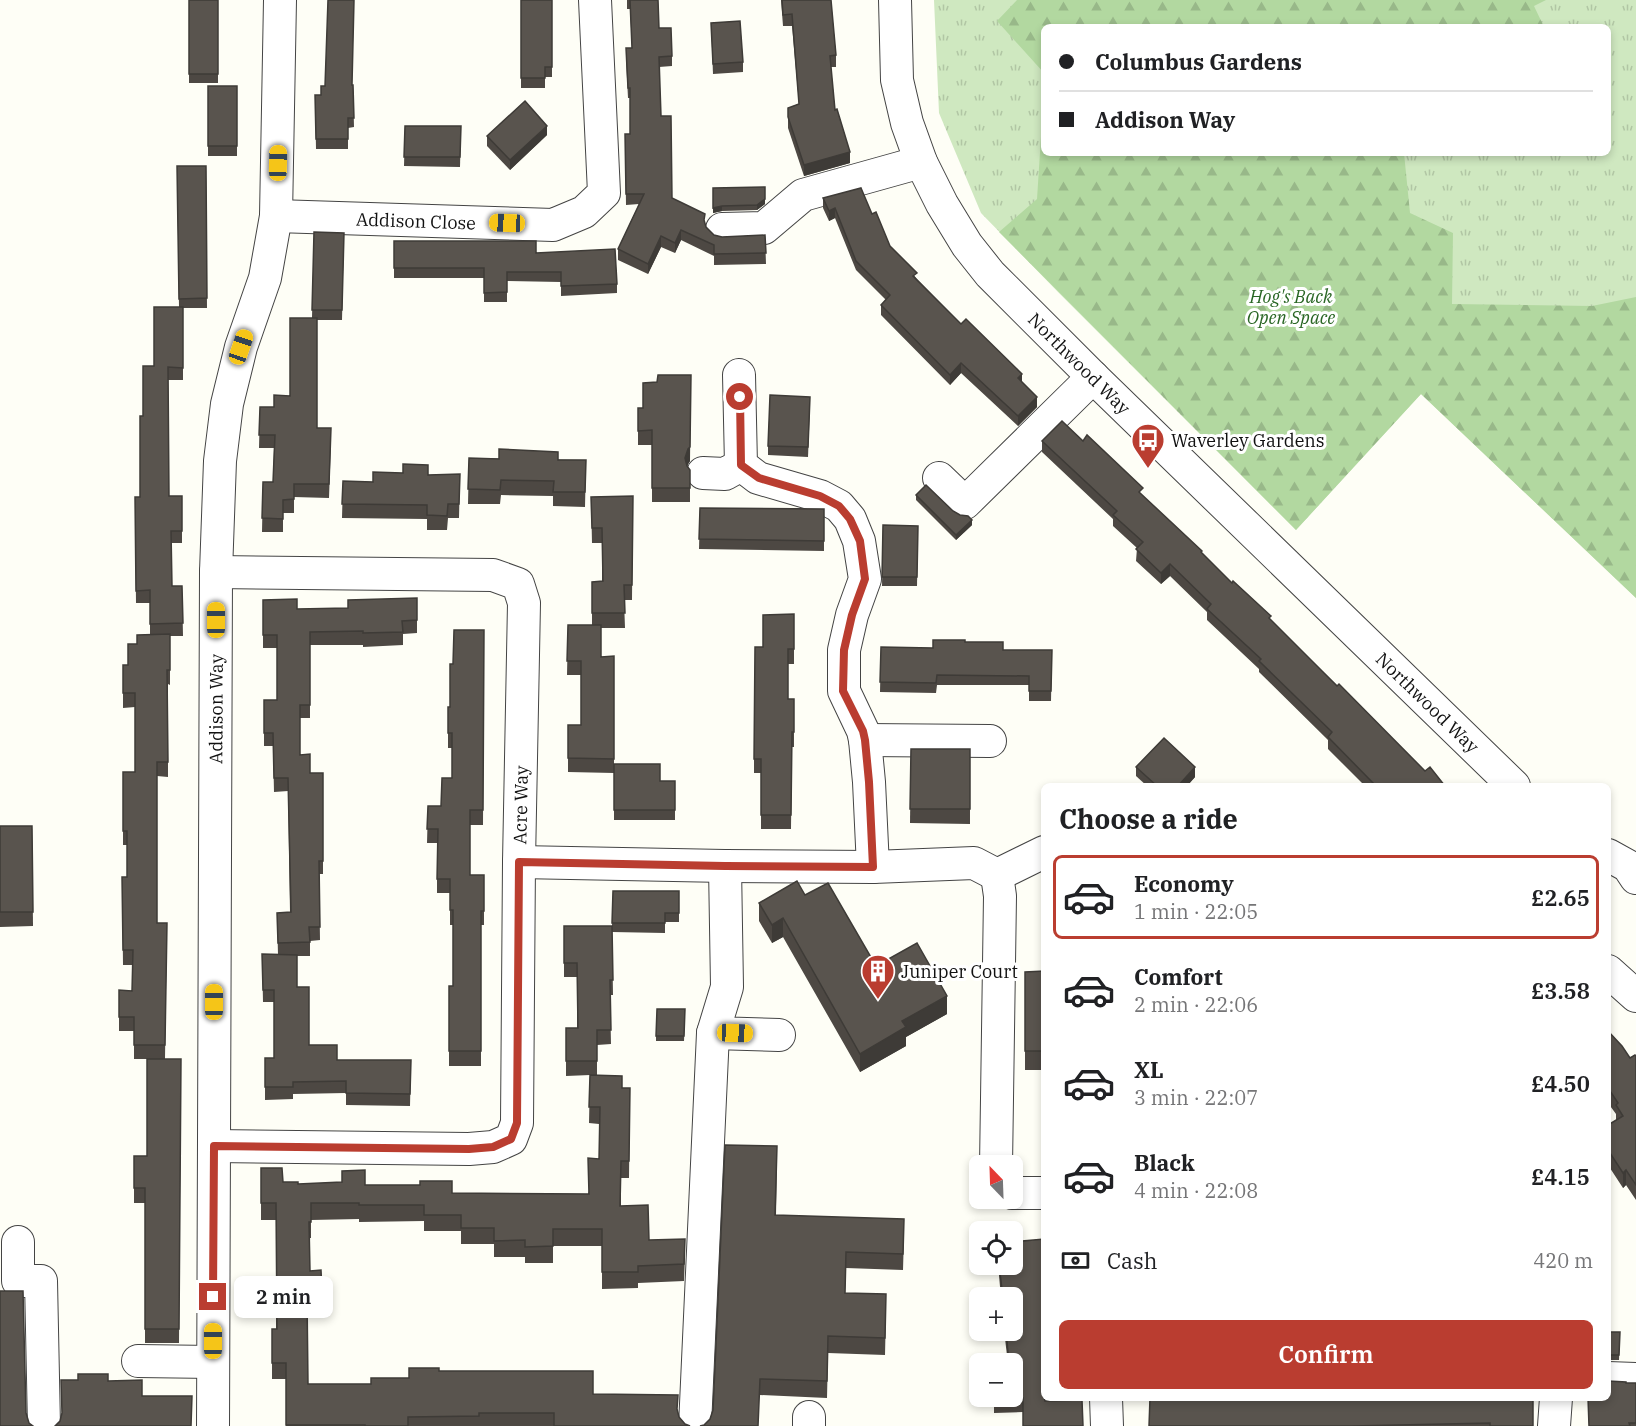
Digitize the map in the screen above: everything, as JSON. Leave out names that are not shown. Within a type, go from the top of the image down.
[{"type":"street","name":"Addison Way","points":[[213,1426],[216,572],[220,461],[227,405],[241,347],[265,278],[276,216],[280,0]]},
{"type":"street","name":"Addison Close","points":[[276,216],[553,225],[584,212],[604,193],[595,0]]},
{"type":"street","name":"Northwood Way","points":[[895,0],[897,80],[907,123],[921,162],[967,245],[990,274],[1093,377],[1511,783]]},
{"type":"street","points":[[722,230],[764,228],[803,195],[921,162]]},
{"type":"street","points":[[739,375],[741,465]]},
{"type":"street","points":[[939,478],[965,503],[1093,377]]},
{"type":"street","points":[[703,473],[725,474],[741,465]]},
{"type":"street","points":[[741,465],[759,478],[820,496],[839,506],[850,519],[860,541],[865,579],[852,615],[844,650],[843,691],[863,731],[865,740],[873,867]]},
{"type":"street","name":"Acre Way","points":[[214,1146],[469,1149],[493,1147],[511,1139],[517,1123],[524,603],[518,584],[493,575],[216,572]]},
{"type":"street","points":[[865,740],[990,741]]},
{"type":"street","points":[[997,875],[1041,853]]},
{"type":"street","points":[[1611,857],[1628,866],[1636,878]]},
{"type":"street","points":[[519,862],[873,867],[974,863],[997,875]]},
{"type":"street","points":[[695,1426],[712,1033],[727,987],[725,866]]},
{"type":"street","points":[[996,1155],[1000,896],[997,875]]},
{"type":"street","points":[[1611,974],[1636,996]]},
{"type":"street","points":[[712,1033],[779,1035]]},
{"type":"street","points":[[1023,1193],[1041,1193]]},
{"type":"street","points":[[18,1242],[18,1281],[41,1281],[44,1426]]},
{"type":"street","points":[[138,1361],[213,1362]]},
{"type":"street","points":[[1611,1378],[1636,1379]]},
{"type":"street","points":[[1107,1401],[1107,1426]]},
{"type":"street","points":[[1554,1426],[1556,1401]]},
{"type":"green space","name":"Hog's Back Open Space","points":[[934,0],[1636,0],[1636,598],[1421,394],[1296,530],[981,213],[939,113]]},
{"type":"green space","points":[[1017,0],[1546,0],[1534,6],[1543,24],[1041,24],[1041,70],[997,21]]},
{"type":"green space","name":"Hog's Back Open Space","points":[[1041,137],[1041,156],[1404,156],[1410,213],[1453,233],[1452,304],[1592,306],[1636,297],[1636,598],[1421,394],[1296,530],[999,232],[1037,199]]},
{"type":"building","points":[[189,0],[218,0],[218,74],[189,74]]},
{"type":"building","points":[[328,0],[354,0],[352,85],[354,118],[348,118],[348,139],[316,139],[315,95],[321,95],[321,86],[325,86]]},
{"type":"building","points":[[521,0],[552,0],[552,67],[545,67],[545,78],[521,78]]},
{"type":"building","points":[[630,0],[658,0],[659,28],[671,28],[672,56],[659,57],[661,116],[671,116],[672,198],[705,214],[706,227],[714,235],[722,237],[765,235],[766,253],[714,254],[714,245],[681,230],[675,243],[661,236],[648,264],[618,249],[644,194],[626,194],[625,134],[630,134],[630,88],[628,88],[626,48],[632,48]]},
{"type":"building","points":[[782,0],[831,0],[836,55],[830,56],[835,110],[837,109],[850,152],[804,165],[788,117],[788,108],[799,104],[792,14],[783,15]]},
{"type":"building","points":[[740,21],[743,62],[713,64],[711,23]]},
{"type":"building","points":[[208,86],[237,86],[237,146],[208,146]]},
{"type":"building","points":[[525,101],[547,126],[510,160],[487,136]]},
{"type":"building","points":[[405,126],[461,126],[460,157],[404,157]]},
{"type":"building","points":[[177,166],[206,166],[207,298],[179,299]]},
{"type":"building","points":[[765,187],[765,199],[757,205],[713,208],[713,188]]},
{"type":"building","points":[[861,188],[872,214],[876,212],[890,246],[917,273],[913,276],[961,324],[966,319],[1022,374],[1018,378],[1037,397],[1018,416],[961,363],[950,375],[881,305],[890,295],[856,261],[835,208],[829,211],[823,198]]},
{"type":"building","points":[[314,232],[344,233],[342,310],[312,310]]},
{"type":"building","points":[[394,241],[536,241],[536,253],[615,249],[617,284],[561,286],[561,272],[507,272],[507,292],[484,293],[484,268],[394,268]]},
{"type":"building","points":[[154,307],[183,307],[183,368],[168,367],[169,496],[182,496],[182,531],[171,531],[172,586],[182,586],[183,623],[150,624],[150,590],[136,591],[135,497],[140,497],[140,416],[143,416],[143,366],[154,366]]},
{"type":"building","points":[[290,318],[317,318],[317,428],[331,428],[329,484],[294,484],[294,499],[283,500],[283,519],[262,518],[263,482],[273,482],[275,435],[259,435],[260,407],[274,407],[274,395],[290,396]]},
{"type":"building","points":[[658,375],[691,375],[690,447],[685,458],[690,470],[690,488],[652,488],[652,430],[638,431],[638,408],[643,408],[643,383],[657,382]]},
{"type":"building","points":[[770,395],[810,397],[808,447],[768,446]]},
{"type":"building","points":[[1062,421],[1083,441],[1087,435],[1143,488],[1139,492],[1202,551],[1232,583],[1233,581],[1271,616],[1269,618],[1337,686],[1339,684],[1425,771],[1430,767],[1443,783],[1373,783],[1328,737],[1332,732],[1259,661],[1261,659],[1207,609],[1211,604],[1170,564],[1161,573],[1136,549],[1143,542],[1113,515],[1117,511],[1042,441]]},
{"type":"building","points":[[499,449],[558,452],[558,460],[586,460],[585,492],[553,492],[554,481],[501,480],[500,490],[468,489],[469,458],[499,459]]},
{"type":"building","points":[[403,464],[428,465],[428,475],[460,474],[459,504],[448,504],[447,516],[427,515],[427,505],[342,504],[343,481],[373,482],[373,472],[403,473]]},
{"type":"building","points":[[926,485],[953,511],[968,516],[972,520],[956,535],[916,495]]},
{"type":"building","points":[[633,496],[632,585],[624,585],[625,613],[592,613],[592,582],[603,581],[602,528],[592,528],[591,497]]},
{"type":"building","points":[[700,508],[824,509],[824,541],[699,539]]},
{"type":"building","points":[[883,525],[918,526],[917,577],[882,577]]},
{"type":"building","points":[[417,598],[417,620],[402,621],[403,632],[310,632],[310,705],[300,705],[300,755],[310,754],[310,773],[323,773],[323,861],[319,861],[320,927],[309,927],[310,942],[278,943],[277,913],[291,912],[288,778],[274,778],[273,733],[264,733],[264,700],[277,700],[277,635],[263,635],[263,600],[297,599],[297,609],[348,608],[348,600]]},
{"type":"building","points":[[794,614],[794,649],[788,649],[788,699],[794,699],[791,815],[761,815],[761,759],[754,759],[755,647],[763,647],[763,615]]},
{"type":"building","points":[[568,625],[601,625],[601,657],[614,656],[614,759],[568,758],[568,725],[581,725],[581,661],[567,661]]},
{"type":"building","points":[[454,630],[484,630],[483,810],[470,810],[470,875],[484,875],[484,911],[481,911],[481,1051],[449,1051],[449,986],[453,986],[453,910],[450,910],[450,879],[437,879],[438,829],[427,829],[428,806],[441,806],[442,778],[452,778],[452,733],[448,733],[448,707],[450,707],[450,664],[453,664]]},
{"type":"building","points":[[170,634],[170,670],[167,670],[168,762],[157,762],[157,923],[167,923],[165,1045],[134,1045],[134,1017],[119,1017],[119,990],[132,991],[133,950],[123,950],[122,877],[127,877],[127,831],[123,831],[123,772],[135,772],[135,693],[123,693],[123,665],[128,665],[128,644],[137,644],[137,635]]},
{"type":"building","points":[[933,640],[1003,642],[1003,650],[1052,650],[1051,691],[1029,691],[1029,676],[937,675],[936,683],[880,682],[881,647],[933,648]]},
{"type":"building","points":[[1164,738],[1195,767],[1181,783],[1154,783],[1136,767]]},
{"type":"building","points":[[911,749],[970,749],[970,809],[910,809]]},
{"type":"building","points":[[614,764],[660,764],[660,781],[675,781],[675,810],[614,810]]},
{"type":"building","points":[[0,826],[32,826],[33,912],[0,912]]},
{"type":"building","name":"Juniper Court","points":[[797,881],[805,895],[828,883],[876,966],[917,943],[947,996],[902,1021],[906,1027],[860,1054],[783,918],[772,925],[759,903]]},
{"type":"building","points":[[613,891],[679,891],[679,913],[665,913],[665,923],[612,923]]},
{"type":"building","points":[[564,926],[612,926],[611,1030],[597,1030],[597,1061],[566,1061],[566,1028],[578,1028],[577,963],[564,963]]},
{"type":"building","points":[[262,954],[297,955],[297,987],[309,987],[309,1045],[337,1045],[337,1060],[411,1060],[410,1094],[346,1093],[346,1081],[293,1082],[293,1087],[265,1087],[265,1058],[274,1058],[274,990],[263,990]]},
{"type":"building","points":[[1041,971],[1041,1051],[1025,1051],[1025,972]]},
{"type":"building","points":[[657,1009],[685,1009],[684,1036],[656,1036]]},
{"type":"building","points":[[1611,1034],[1630,1058],[1636,1056],[1636,1185],[1626,1170],[1623,1173],[1611,1155],[1611,1123],[1623,1116],[1616,1105],[1618,1103],[1611,1092]]},
{"type":"building","points":[[147,1059],[181,1059],[179,1329],[145,1329],[145,1188],[134,1188],[134,1156],[147,1156]]},
{"type":"building","points":[[590,1075],[622,1076],[622,1088],[630,1088],[629,1161],[621,1161],[620,1206],[648,1205],[649,1240],[685,1239],[684,1264],[638,1266],[638,1272],[602,1272],[602,1229],[553,1229],[553,1246],[525,1247],[525,1240],[494,1241],[494,1228],[461,1228],[461,1215],[424,1215],[424,1205],[311,1203],[310,1271],[321,1270],[322,1294],[307,1295],[308,1384],[371,1384],[371,1378],[409,1378],[409,1368],[439,1368],[439,1371],[593,1371],[593,1394],[678,1395],[679,1417],[690,1426],[554,1426],[554,1413],[479,1413],[479,1416],[408,1417],[408,1426],[286,1425],[286,1363],[272,1363],[272,1329],[277,1329],[276,1203],[261,1203],[261,1168],[282,1168],[283,1182],[298,1182],[298,1184],[342,1182],[342,1171],[365,1170],[365,1185],[420,1185],[420,1181],[452,1181],[452,1193],[589,1194],[588,1158],[599,1159],[600,1107],[589,1107]]},
{"type":"building","points":[[725,1145],[777,1146],[775,1215],[904,1219],[903,1254],[846,1252],[845,1293],[886,1294],[885,1338],[828,1336],[827,1381],[760,1379],[758,1426],[700,1426],[710,1419],[713,1410]]},
{"type":"building","points":[[1041,1239],[1041,1401],[1082,1401],[1083,1426],[1023,1426],[1023,1353],[1008,1353],[1007,1341],[1023,1341],[1023,1287],[1002,1287],[1000,1275],[1023,1275],[1023,1241]]},
{"type":"building","points":[[0,1291],[23,1291],[26,1413],[29,1423],[33,1426],[0,1426]]},
{"type":"building","points":[[1611,1332],[1620,1332],[1619,1355],[1611,1355]]},
{"type":"building","points":[[78,1374],[108,1374],[108,1381],[142,1380],[142,1396],[192,1396],[191,1426],[55,1426],[60,1421],[62,1413],[61,1380],[78,1380]]},
{"type":"building","points":[[1611,1381],[1636,1383],[1636,1423],[1629,1423],[1630,1426],[1589,1426],[1588,1401],[1611,1401]]},
{"type":"building","points":[[1150,1401],[1533,1401],[1533,1426],[1490,1426],[1490,1423],[1149,1426]]},
{"type":"place","name":"Waverley Gardens","points":[[1148,469]]},
{"type":"place","name":"Juniper Court","points":[[878,1000]]},
{"type":"route","points":[[213,1297],[214,1146],[469,1149],[493,1147],[511,1139],[517,1123],[519,862],[873,867],[865,740],[863,731],[843,691],[844,650],[852,615],[865,579],[860,541],[850,519],[839,506],[820,496],[759,478],[741,465],[740,397]]}]
